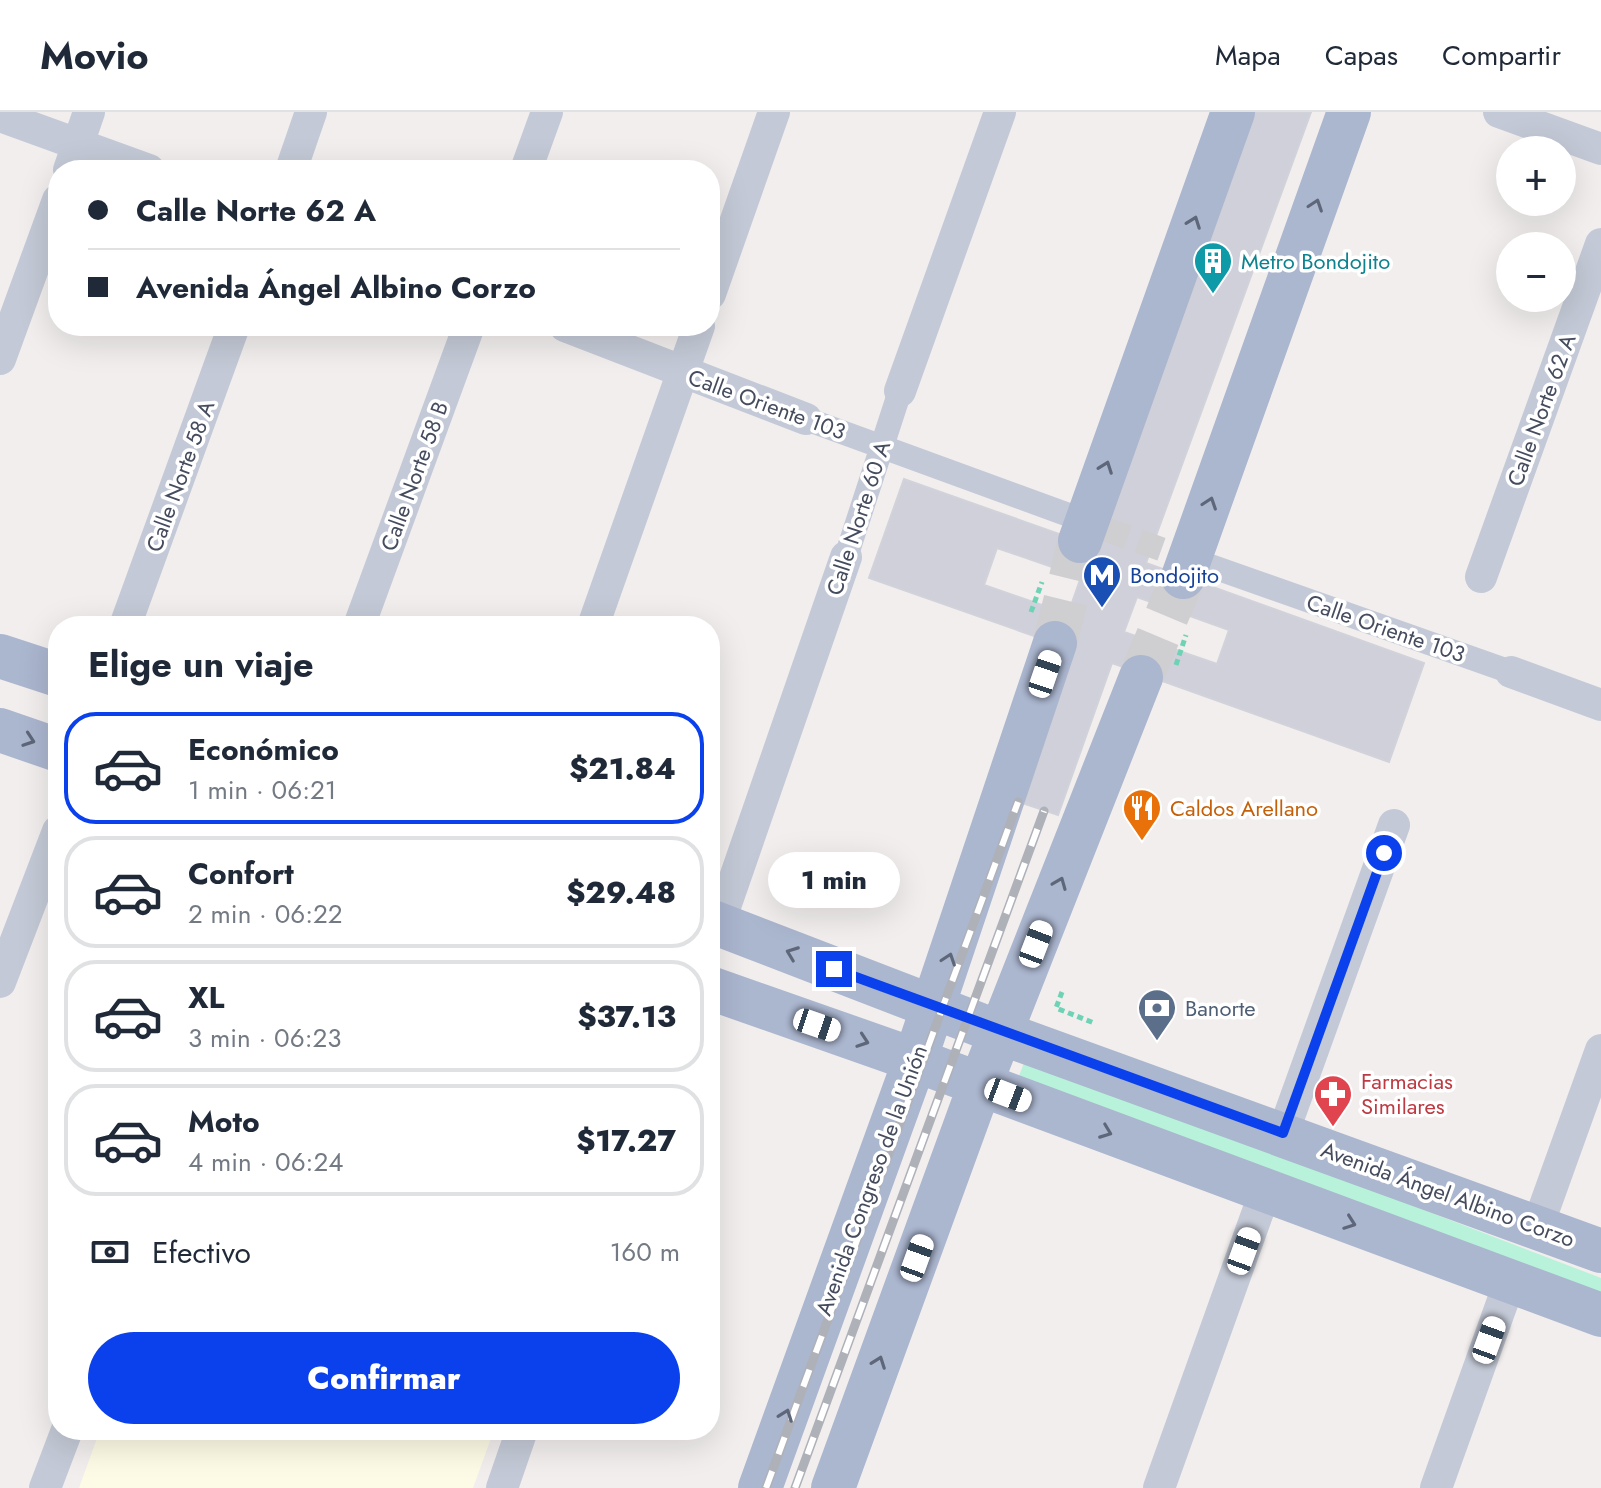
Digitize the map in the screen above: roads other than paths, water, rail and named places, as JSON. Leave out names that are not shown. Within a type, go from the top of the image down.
[{"type":"main road","points":[[1091,530],[1233,112]]},
{"type":"main road","points":[[1182,563],[1349,112]]},
{"type":"main road","name":"Avenida Congreso de la Unión","points":[[760,1488],[915,1060],[1055,643]]},
{"type":"main road","points":[[0,656],[48,672]]},
{"type":"main road","points":[[833,1488],[980,1085],[1141,677]]},
{"type":"main road","points":[[0,730],[48,747]]},
{"type":"main road","name":"Avenida Ángel Albino Corzo","points":[[720,925],[1001,1033],[1601,1251]]},
{"type":"main road","points":[[720,992],[915,1060],[1601,1315]]},
{"type":"street","points":[[0,116],[73,157],[89,112]]},
{"type":"street","points":[[294,160],[311,112]]},
{"type":"street","points":[[530,160],[547,112]]},
{"type":"street","points":[[720,266],[774,112]]},
{"type":"street","name":"Calle Norte 60 A","points":[[720,906],[846,557],[900,391],[1000,112]]},
{"type":"street","points":[[1499,112],[1601,149]]},
{"type":"street","points":[[0,359],[48,227]]},
{"type":"street","name":"Calle Norte 62 A","points":[[1481,577],[1601,244]]},
{"type":"street","name":"Calle Norte 58 A","points":[[129,616],[230,336]]},
{"type":"street","name":"Calle Norte 58 B","points":[[363,616],[465,336]]},
{"type":"street","name":"Calle Oriente 103","points":[[590,336],[1091,530]]},
{"type":"street","points":[[597,616],[695,336]]},
{"type":"street","name":"Calle Oriente 103","points":[[1182,563],[1601,705]]},
{"type":"street","points":[[1283,1133],[1394,825]]},
{"type":"street","points":[[0,982],[48,857]]},
{"type":"street","points":[[1537,1228],[1601,1050]]},
{"type":"street","points":[[1159,1488],[1265,1192]]},
{"type":"street","points":[[1436,1488],[1510,1281]]},
{"type":"street","points":[[45,1488],[63,1440]]},
{"type":"street","points":[[502,1488],[519,1440]]},
{"type":"tunnel","points":[[1105,529],[1172,553]]},
{"type":"tunnel","points":[[1055,643],[1080,541]]},
{"type":"tunnel","points":[[1141,677],[1183,577]]},
{"type":"railway","points":[[766,1488],[1018,802]]},
{"type":"railway","points":[[795,1488],[1044,811]]},
{"type":"place","name":"Metro Bondojito","points":[[1213,295]]},
{"type":"place","name":"Bondojito","points":[[1102,609]]},
{"type":"place","name":"Caldos Arellano","points":[[1142,842]]},
{"type":"place","name":"Banorte","points":[[1157,1042]]},
{"type":"place","name":"Farmacias Similares","points":[[1333,1128]]}]
